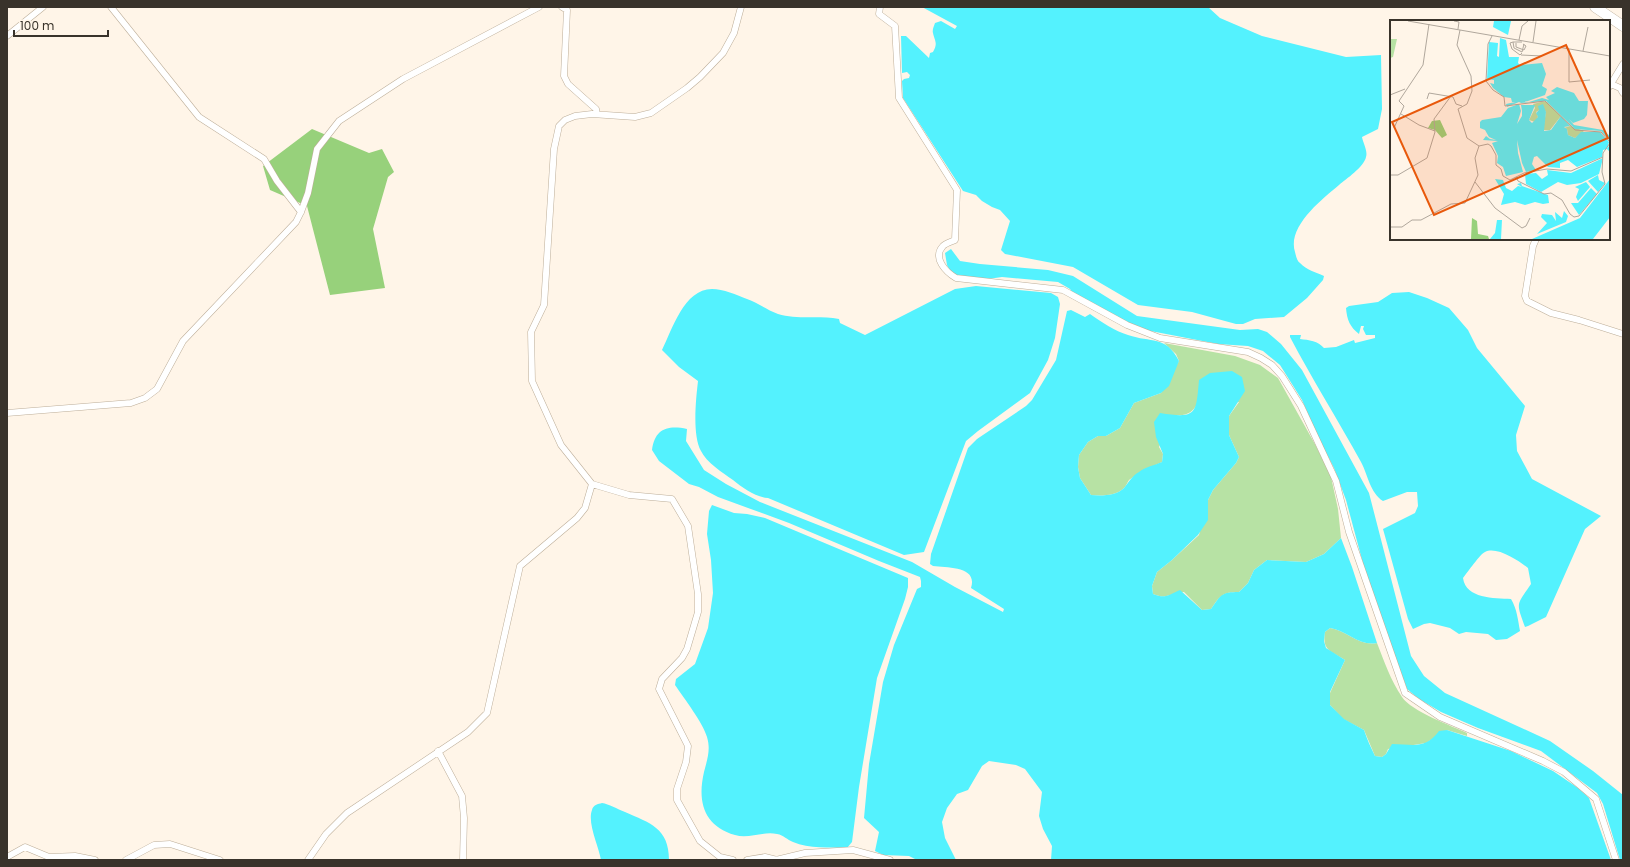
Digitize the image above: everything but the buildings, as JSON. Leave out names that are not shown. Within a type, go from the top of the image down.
[{"type":"main road","points":[[1595,7],[1623,26]]},
{"type":"street","points":[[7,36],[43,7]]},
{"type":"street","points":[[111,7],[199,117],[264,159],[277,181],[301,212]]},
{"type":"street","points":[[7,413],[130,403],[145,398],[157,389],[184,341],[296,222],[308,192],[317,149],[339,121],[403,79],[539,7]]},
{"type":"street","points":[[562,7],[567,10],[564,76],[568,84],[596,109],[596,114]]},
{"type":"street","points":[[733,860],[720,857],[700,841],[677,800],[677,789],[686,762],[688,746],[659,689],[662,679],[682,658],[687,649],[698,612],[698,594],[688,526],[672,499],[629,495],[592,484],[561,445],[532,381],[531,332],[544,305],[554,149],[559,126],[565,120],[575,116],[596,114],[635,117],[651,113],[687,88],[723,53],[734,33],[742,7]]},
{"type":"street","points":[[880,7],[879,14],[895,26],[899,98],[958,190],[955,240],[944,245],[939,251],[940,262],[948,273],[956,278],[1063,290],[1127,325],[1160,338],[1248,352],[1272,365],[1282,376],[1301,406],[1336,481],[1349,532],[1405,693],[1440,717],[1543,760],[1564,772],[1596,799],[1616,860]]},
{"type":"street","points":[[1623,64],[1610,85],[1620,88],[1623,93]]},
{"type":"street","points":[[1536,240],[1524,296],[1527,301],[1551,313],[1623,334]]},
{"type":"street","points":[[308,860],[326,834],[347,813],[468,732],[486,713],[520,566],[577,518],[585,508],[592,484]]},
{"type":"street","points":[[438,751],[462,796],[464,818],[463,860]]},
{"type":"street","points":[[126,860],[154,845],[170,844],[220,860]]},
{"type":"street","points":[[7,856],[26,847],[49,856],[75,856],[95,860]]},
{"type":"street","points":[[747,860],[765,856],[776,860],[805,853],[852,850],[890,860]]},
{"type":"green space","points":[[312,129],[369,153],[382,149],[394,172],[388,177],[373,229],[385,288],[330,295],[307,206],[270,190],[263,166]]},
{"type":"green space","points":[[1164,343],[1235,356],[1260,365],[1278,378],[1316,446],[1331,477],[1338,509],[1341,538],[1324,554],[1306,562],[1267,560],[1254,570],[1248,583],[1239,592],[1225,594],[1211,609],[1202,610],[1184,592],[1158,596],[1153,594],[1152,586],[1157,572],[1199,535],[1208,500],[1213,490],[1236,463],[1239,457],[1229,435],[1229,416],[1239,402],[1196,406],[1186,414],[1173,415],[1159,447],[1163,454],[1162,462],[1133,477],[1121,491],[1117,493],[1091,495],[1080,478],[1078,467],[1079,455],[1088,442],[1098,436],[1106,436],[1120,428],[1134,403],[1161,393],[1179,361],[1176,354]]},
{"type":"green space","points":[[1330,628],[1336,629],[1365,643],[1377,643],[1394,684],[1402,697],[1414,708],[1467,733],[1467,736],[1447,730],[1426,743],[1388,749],[1386,754],[1382,757],[1375,756],[1364,730],[1343,719],[1330,705],[1330,693],[1345,660],[1326,647],[1324,638],[1325,632]]},
{"type":"water","points":[[922,7],[1208,7],[1220,18],[1262,36],[1346,57],[1381,55],[1382,109],[1378,129],[1362,137],[1366,152],[1365,161],[1315,206],[1307,215],[1296,233],[1294,243],[1298,261],[1308,269],[1324,276],[1323,280],[1307,298],[1284,317],[1255,319],[1243,324],[1236,324],[1192,312],[1138,305],[1073,267],[1005,254],[1001,250],[1010,221],[1000,210],[982,201],[976,195],[963,191],[903,98],[902,81],[909,78],[910,75],[907,72],[902,73],[901,36],[906,36],[929,58],[930,53],[933,52],[936,42],[933,32],[935,23],[941,21],[955,29],[957,26]]},
{"type":"water","points":[[951,249],[960,261],[1048,270],[1073,276],[1137,316],[1240,330],[1258,329],[1267,332],[1281,344],[1302,370],[1369,493],[1411,656],[1424,676],[1445,693],[1550,741],[1593,771],[1623,795],[1623,860],[1620,860],[1603,804],[1597,793],[1541,751],[1478,728],[1441,712],[1419,699],[1407,689],[1368,582],[1346,500],[1334,468],[1318,437],[1302,400],[1280,365],[1263,351],[1248,346],[1218,344],[1135,328],[1074,295],[1070,289],[1058,282],[1002,277],[988,279],[952,275],[947,265],[945,253]]},
{"type":"water","points":[[976,286],[1051,293],[1058,297],[1060,304],[1055,338],[1048,360],[1030,393],[966,441],[924,552],[904,555],[768,498],[754,494],[720,471],[703,455],[696,436],[698,381],[679,367],[662,350],[680,312],[694,296],[702,291],[712,289],[721,290],[785,316],[839,319],[840,323],[865,335],[955,289]]},
{"type":"water","points":[[1409,292],[1449,308],[1468,330],[1477,348],[1525,406],[1516,435],[1517,451],[1532,479],[1601,516],[1585,529],[1546,617],[1528,626],[1525,627],[1520,613],[1519,604],[1522,596],[1531,584],[1528,568],[1508,555],[1496,551],[1485,552],[1477,559],[1463,578],[1465,585],[1475,594],[1511,599],[1515,607],[1520,631],[1507,639],[1496,640],[1488,634],[1466,632],[1459,634],[1450,628],[1430,623],[1413,629],[1408,619],[1383,529],[1415,513],[1418,506],[1417,492],[1407,492],[1383,501],[1379,498],[1372,489],[1361,462],[1290,337],[1290,335],[1301,335],[1300,339],[1316,342],[1324,348],[1336,347],[1354,340],[1355,343],[1375,338],[1375,335],[1366,335],[1363,329],[1364,326],[1361,326],[1359,334],[1353,329],[1347,316],[1346,308],[1349,306],[1378,302],[1392,293]]},
{"type":"water","points":[[1071,310],[1085,317],[1090,314],[1108,326],[1123,333],[1163,343],[1169,347],[1179,361],[1169,386],[1161,393],[1134,403],[1120,428],[1106,436],[1098,436],[1088,442],[1079,455],[1078,467],[1080,478],[1091,495],[1117,493],[1121,491],[1132,477],[1141,470],[1162,462],[1163,454],[1156,437],[1154,422],[1160,413],[1181,415],[1192,412],[1197,400],[1199,380],[1210,373],[1232,371],[1242,377],[1245,391],[1229,416],[1229,435],[1239,457],[1236,463],[1213,490],[1208,500],[1208,520],[1198,535],[1157,572],[1152,586],[1153,594],[1164,596],[1180,590],[1202,610],[1211,609],[1222,595],[1239,592],[1248,583],[1254,570],[1267,560],[1306,562],[1324,554],[1341,538],[1377,643],[1371,644],[1359,641],[1336,629],[1330,628],[1325,632],[1324,641],[1326,648],[1345,660],[1330,692],[1330,705],[1344,719],[1364,730],[1375,756],[1382,757],[1386,754],[1392,744],[1418,745],[1429,741],[1439,731],[1447,730],[1511,751],[1553,771],[1578,788],[1589,798],[1611,860],[1051,860],[1052,846],[1043,829],[1039,816],[1042,792],[1025,769],[1016,765],[989,761],[982,766],[968,790],[957,794],[947,808],[942,822],[945,838],[956,860],[917,860],[909,856],[883,855],[875,851],[879,832],[864,818],[869,764],[883,682],[894,645],[917,589],[921,587],[920,577],[789,523],[718,497],[699,487],[689,484],[659,461],[652,450],[656,437],[663,430],[668,428],[687,429],[686,441],[704,470],[726,484],[760,502],[912,562],[955,587],[1003,612],[1004,609],[971,588],[972,581],[966,572],[953,568],[933,566],[930,564],[931,554],[968,448],[977,439],[1026,406],[1032,400],[1056,360],[1067,311]]},
{"type":"water","points":[[712,505],[734,513],[765,518],[908,578],[908,587],[905,599],[877,678],[859,787],[852,842],[847,848],[806,846],[791,841],[784,836],[772,833],[746,836],[735,835],[716,826],[705,811],[702,783],[709,746],[707,737],[702,725],[675,685],[676,679],[695,664],[708,628],[713,593],[711,560],[707,534],[709,511]]},
{"type":"water","points":[[602,803],[610,805],[656,828],[666,841],[669,860],[601,860],[592,828],[591,815],[593,807]]}]
